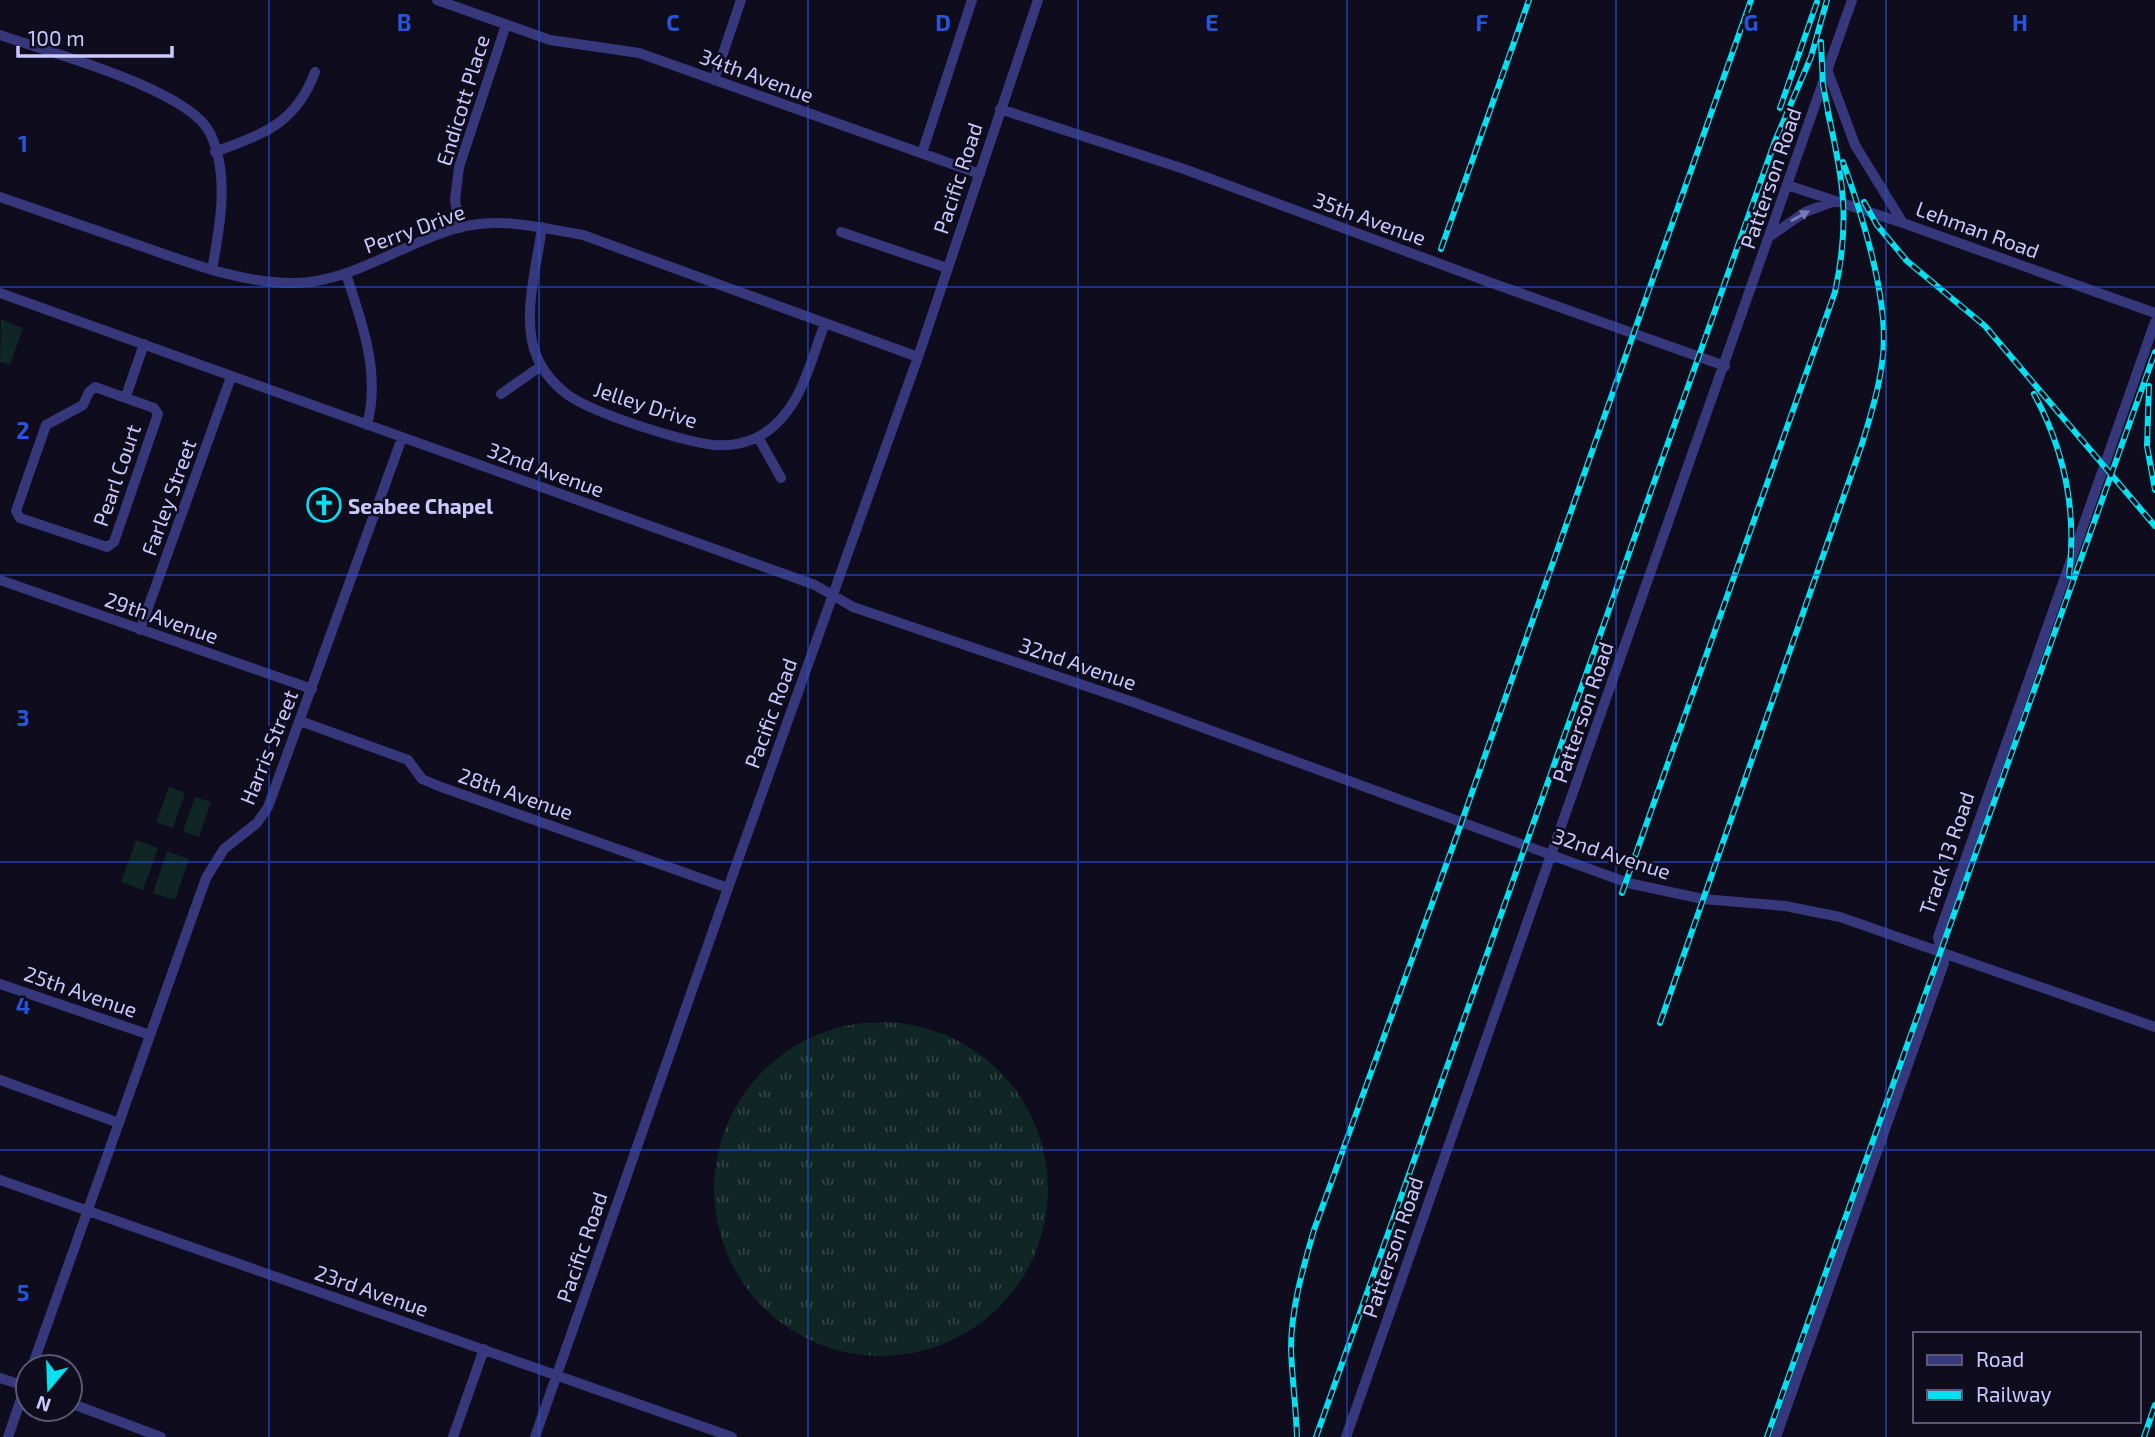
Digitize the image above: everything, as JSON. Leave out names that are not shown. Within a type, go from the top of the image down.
[{"type":"street","name":"34th Avenue","points":[[437,0],[463,4],[506,25],[565,43],[632,51],[980,174]]},
{"type":"street","points":[[714,80],[741,0]]},
{"type":"street","points":[[922,153],[972,0]]},
{"type":"street","name":"Pacific Road","points":[[535,1437],[918,357],[1038,0]]},
{"type":"street","name":"Patterson Road","points":[[1346,1437],[1852,0]]},
{"type":"street","name":"Endicott Place","points":[[460,228],[455,200],[459,167],[506,25]]},
{"type":"street","points":[[0,35],[139,83],[167,95],[201,120],[210,132],[219,168],[222,205],[212,270]]},
{"type":"street","points":[[1828,71],[1855,145],[1903,223]]},
{"type":"street","points":[[215,152],[264,133],[286,119],[303,99],[315,72]]},
{"type":"street","name":"35th Avenue","points":[[1000,109],[1184,169],[1515,292],[1725,366]]},
{"type":"street","name":"Lehman Road","points":[[1787,185],[1903,223],[2155,313]]},
{"type":"street","name":"Perry Drive","points":[[0,197],[212,270],[295,283],[346,274],[460,228],[485,223],[542,227],[583,235],[918,357]]},
{"type":"street","points":[[1769,237],[1805,212],[1835,201]]},
{"type":"street","name":"Jelley Drive","points":[[542,227],[532,299],[532,341],[541,366],[559,388],[576,400],[659,432],[712,444],[738,443],[758,437]]},
{"type":"street","points":[[841,232],[947,268]]},
{"type":"street","points":[[346,274],[360,315],[371,366],[373,390],[367,425]]},
{"type":"street","name":"32nd Avenue","points":[[0,293],[802,580],[853,607],[1133,702],[1628,883],[1703,899],[1785,906],[1827,914],[2155,1027]]},
{"type":"street","name":"Track 13 Road","points":[[1776,1437],[1944,963],[1938,937],[2155,322]]},
{"type":"street","points":[[780,478],[758,437],[783,416],[797,397],[825,323]]},
{"type":"street","name":"Pearl Court","points":[[126,396],[144,344]]},
{"type":"street","points":[[500,394],[541,366]]},
{"type":"street","name":"Farley Street","points":[[140,630],[231,377]]},
{"type":"street","name":"Pearl Court","points":[[91,388],[126,396],[154,408],[158,414],[111,546],[107,547],[20,518],[16,510],[46,425],[83,405],[91,388]]},
{"type":"street","name":"Harris Street","points":[[37,1353],[209,871],[223,849],[264,816],[401,438]]},
{"type":"street","name":"29th Avenue","points":[[0,580],[312,689]]},
{"type":"street","name":"28th Avenue","points":[[300,721],[408,760],[422,779],[441,787],[728,888]]},
{"type":"street","name":"25th Avenue","points":[[0,984],[150,1035]]},
{"type":"street","points":[[0,1080],[119,1123]]},
{"type":"street","name":"23rd Avenue","points":[[0,1180],[732,1437]]},
{"type":"street","points":[[453,1437],[484,1349]]},
{"type":"street","points":[[84,1408],[161,1437]]},
{"type":"street","points":[[8,1437],[14,1420]]},
{"type":"green space","points":[[1,319],[23,328],[10,365],[0,362]]},
{"type":"green space","points":[[169,787],[185,793],[173,828],[156,822]]},
{"type":"green space","points":[[195,797],[211,802],[199,837],[183,831]]},
{"type":"green space","points":[[136,840],[158,848],[143,890],[121,882]]},
{"type":"green space","points":[[167,851],[189,859],[175,900],[153,893]]},
{"type":"green space","points":[[881,1022],[914,1025],[945,1035],[974,1050],[999,1071],[1020,1096],[1035,1125],[1045,1156],[1048,1189],[1045,1222],[1035,1253],[1020,1282],[999,1307],[974,1328],[945,1343],[914,1353],[881,1356],[848,1353],[817,1343],[788,1328],[763,1307],[742,1282],[727,1253],[717,1222],[714,1189],[717,1156],[727,1125],[742,1096],[763,1071],[788,1050],[817,1035],[848,1025]]},
{"type":"railway","points":[[1441,249],[1529,0]]},
{"type":"railway","points":[[1297,1437],[1292,1360],[1293,1319],[1314,1230],[1462,821],[1751,0]]},
{"type":"railway","points":[[1316,1437],[1775,141],[1811,57],[1827,0]]},
{"type":"railway","points":[[1780,108],[1817,2]]},
{"type":"railway","points":[[1821,42],[1823,85],[1830,121]]},
{"type":"railway","points":[[1622,893],[1835,292],[1844,223],[1838,160],[1828,113]]},
{"type":"railway","points":[[1660,1023],[1862,444],[1877,389],[1883,355],[1882,309],[1866,231],[1843,162]]},
{"type":"railway","points":[[1864,202],[1877,225],[1907,261],[1985,326],[2155,526]]},
{"type":"railway","points":[[1767,1437],[2155,352]]},
{"type":"railway","points":[[2149,386],[2147,446],[2155,490]]},
{"type":"railway","points":[[2034,394],[2054,437],[2066,482],[2071,528],[2069,576]]},
{"type":"railway","points":[[2144,1437],[2155,1405]]},
{"type":"place","name":"Seabee Chapel","points":[[324,505]]}]
